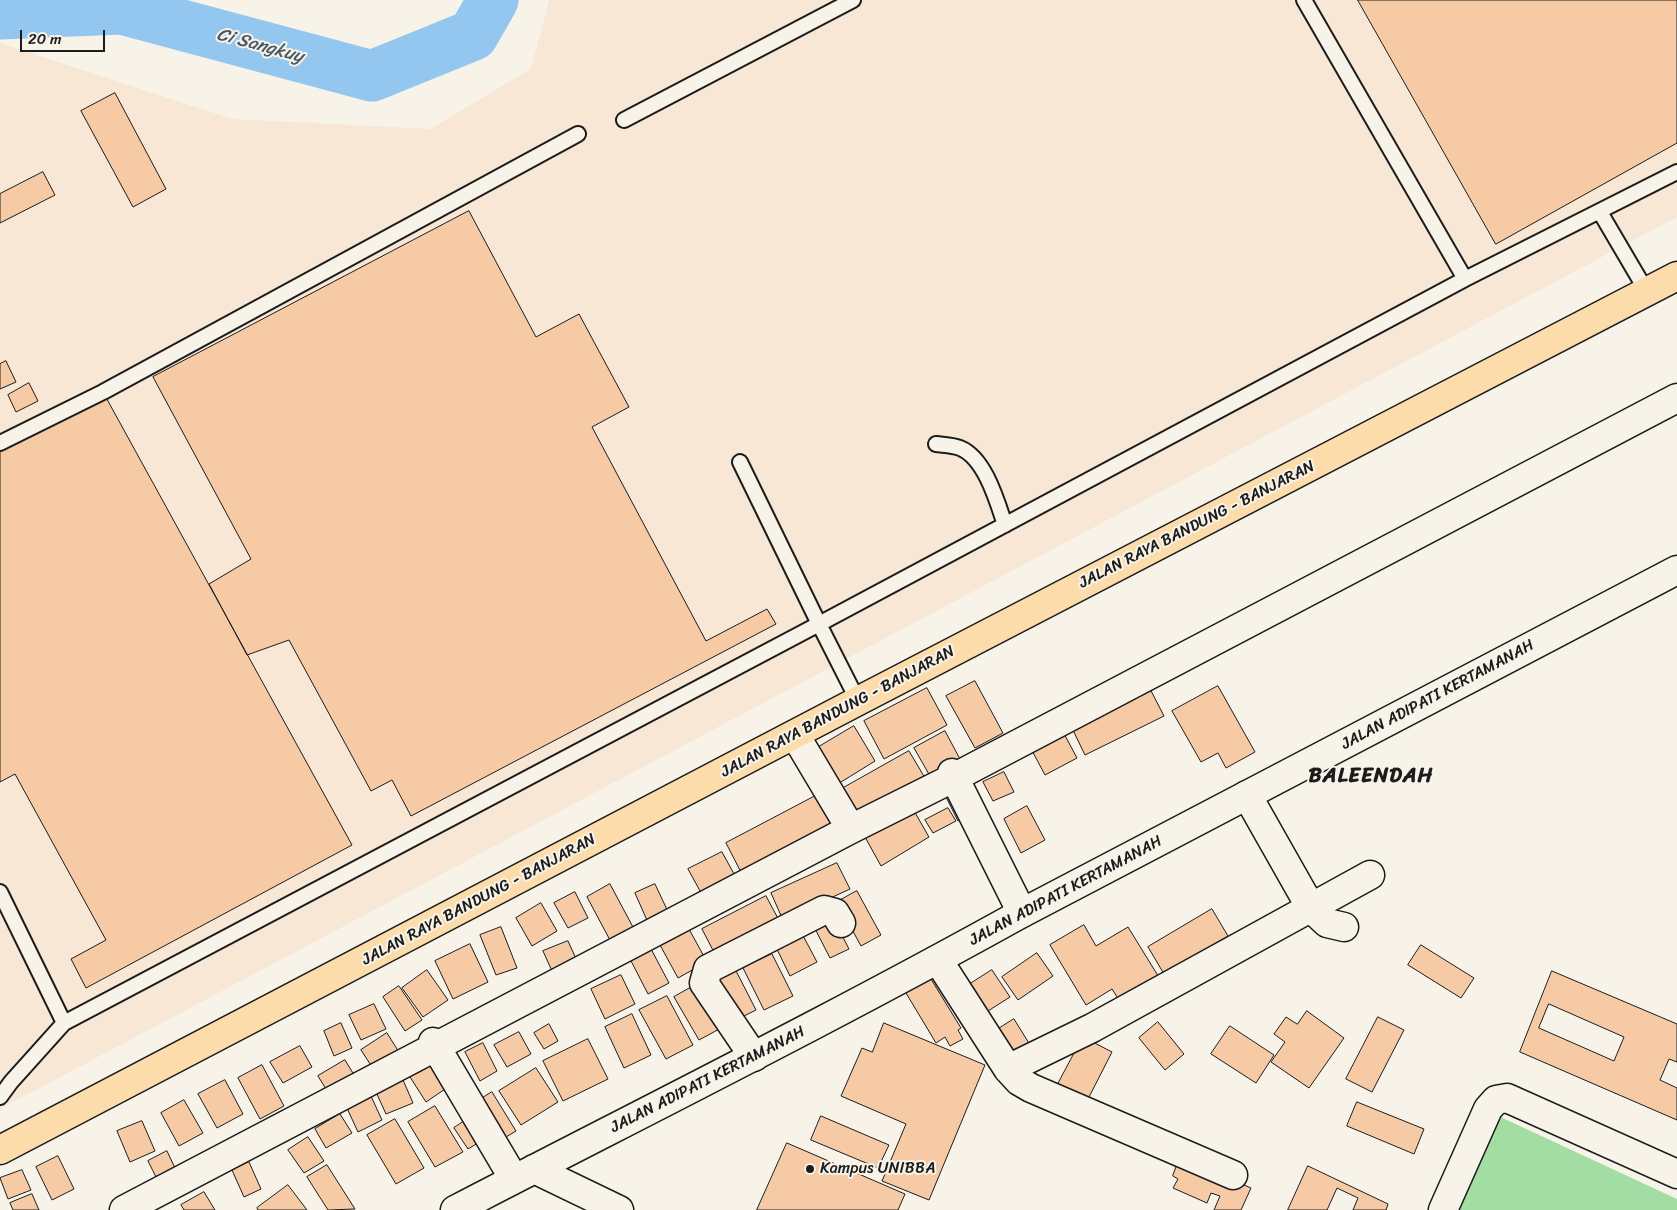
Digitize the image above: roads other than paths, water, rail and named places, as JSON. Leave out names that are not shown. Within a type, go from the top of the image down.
[{"type":"main road","name":"JALAN RAYA BANDUNG - BANJARAN","points":[[0,1150],[858,701],[1677,276]]},
{"type":"street","points":[[124,1210],[1677,398]]},
{"type":"street","name":"JALAN ADIPATI KERTAMANAH","points":[[454,1210],[754,1057],[938,960],[1022,913],[1677,570]]},
{"type":"street","points":[[795,735],[850,829]]},
{"type":"street","points":[[955,777],[952,773],[1022,913]]},
{"type":"street","points":[[1247,795],[1311,908],[1327,923],[1344,927]]},
{"type":"street","points":[[1008,1070],[1092,1028],[1370,875]]},
{"type":"street","points":[[754,1057],[704,983],[708,969],[824,910],[835,913],[841,923]]},
{"type":"street","points":[[938,960],[1008,1070],[1018,1081],[1233,1175]]},
{"type":"street","points":[[436,1047],[433,1042],[524,1174],[619,1210]]},
{"type":"street","points":[[1443,1210],[1488,1109],[1496,1100],[1508,1098],[1677,1174]]},
{"type":"lane","points":[[624,120],[853,0]]},
{"type":"lane","points":[[1304,0],[1465,279]]},
{"type":"lane","points":[[0,443],[103,392],[578,134]]},
{"type":"lane","points":[[0,1097],[64,1023],[819,624],[1465,279],[1677,172]]},
{"type":"lane","points":[[1600,212],[1647,292]]},
{"type":"lane","points":[[936,444],[960,448],[974,458],[991,486],[1005,524]]},
{"type":"lane","points":[[740,462],[858,701]]},
{"type":"lane","points":[[0,892],[64,1023]]},
{"type":"waterway","name":"Ci Sangkuy","points":[[0,14],[122,9],[372,76],[473,35],[493,0]]},
{"type":"place","name":"Kampus UNIBBA","points":[[810,1169]]},
{"type":"district","name":"BALEENDAH","points":[[1371,777]]}]
